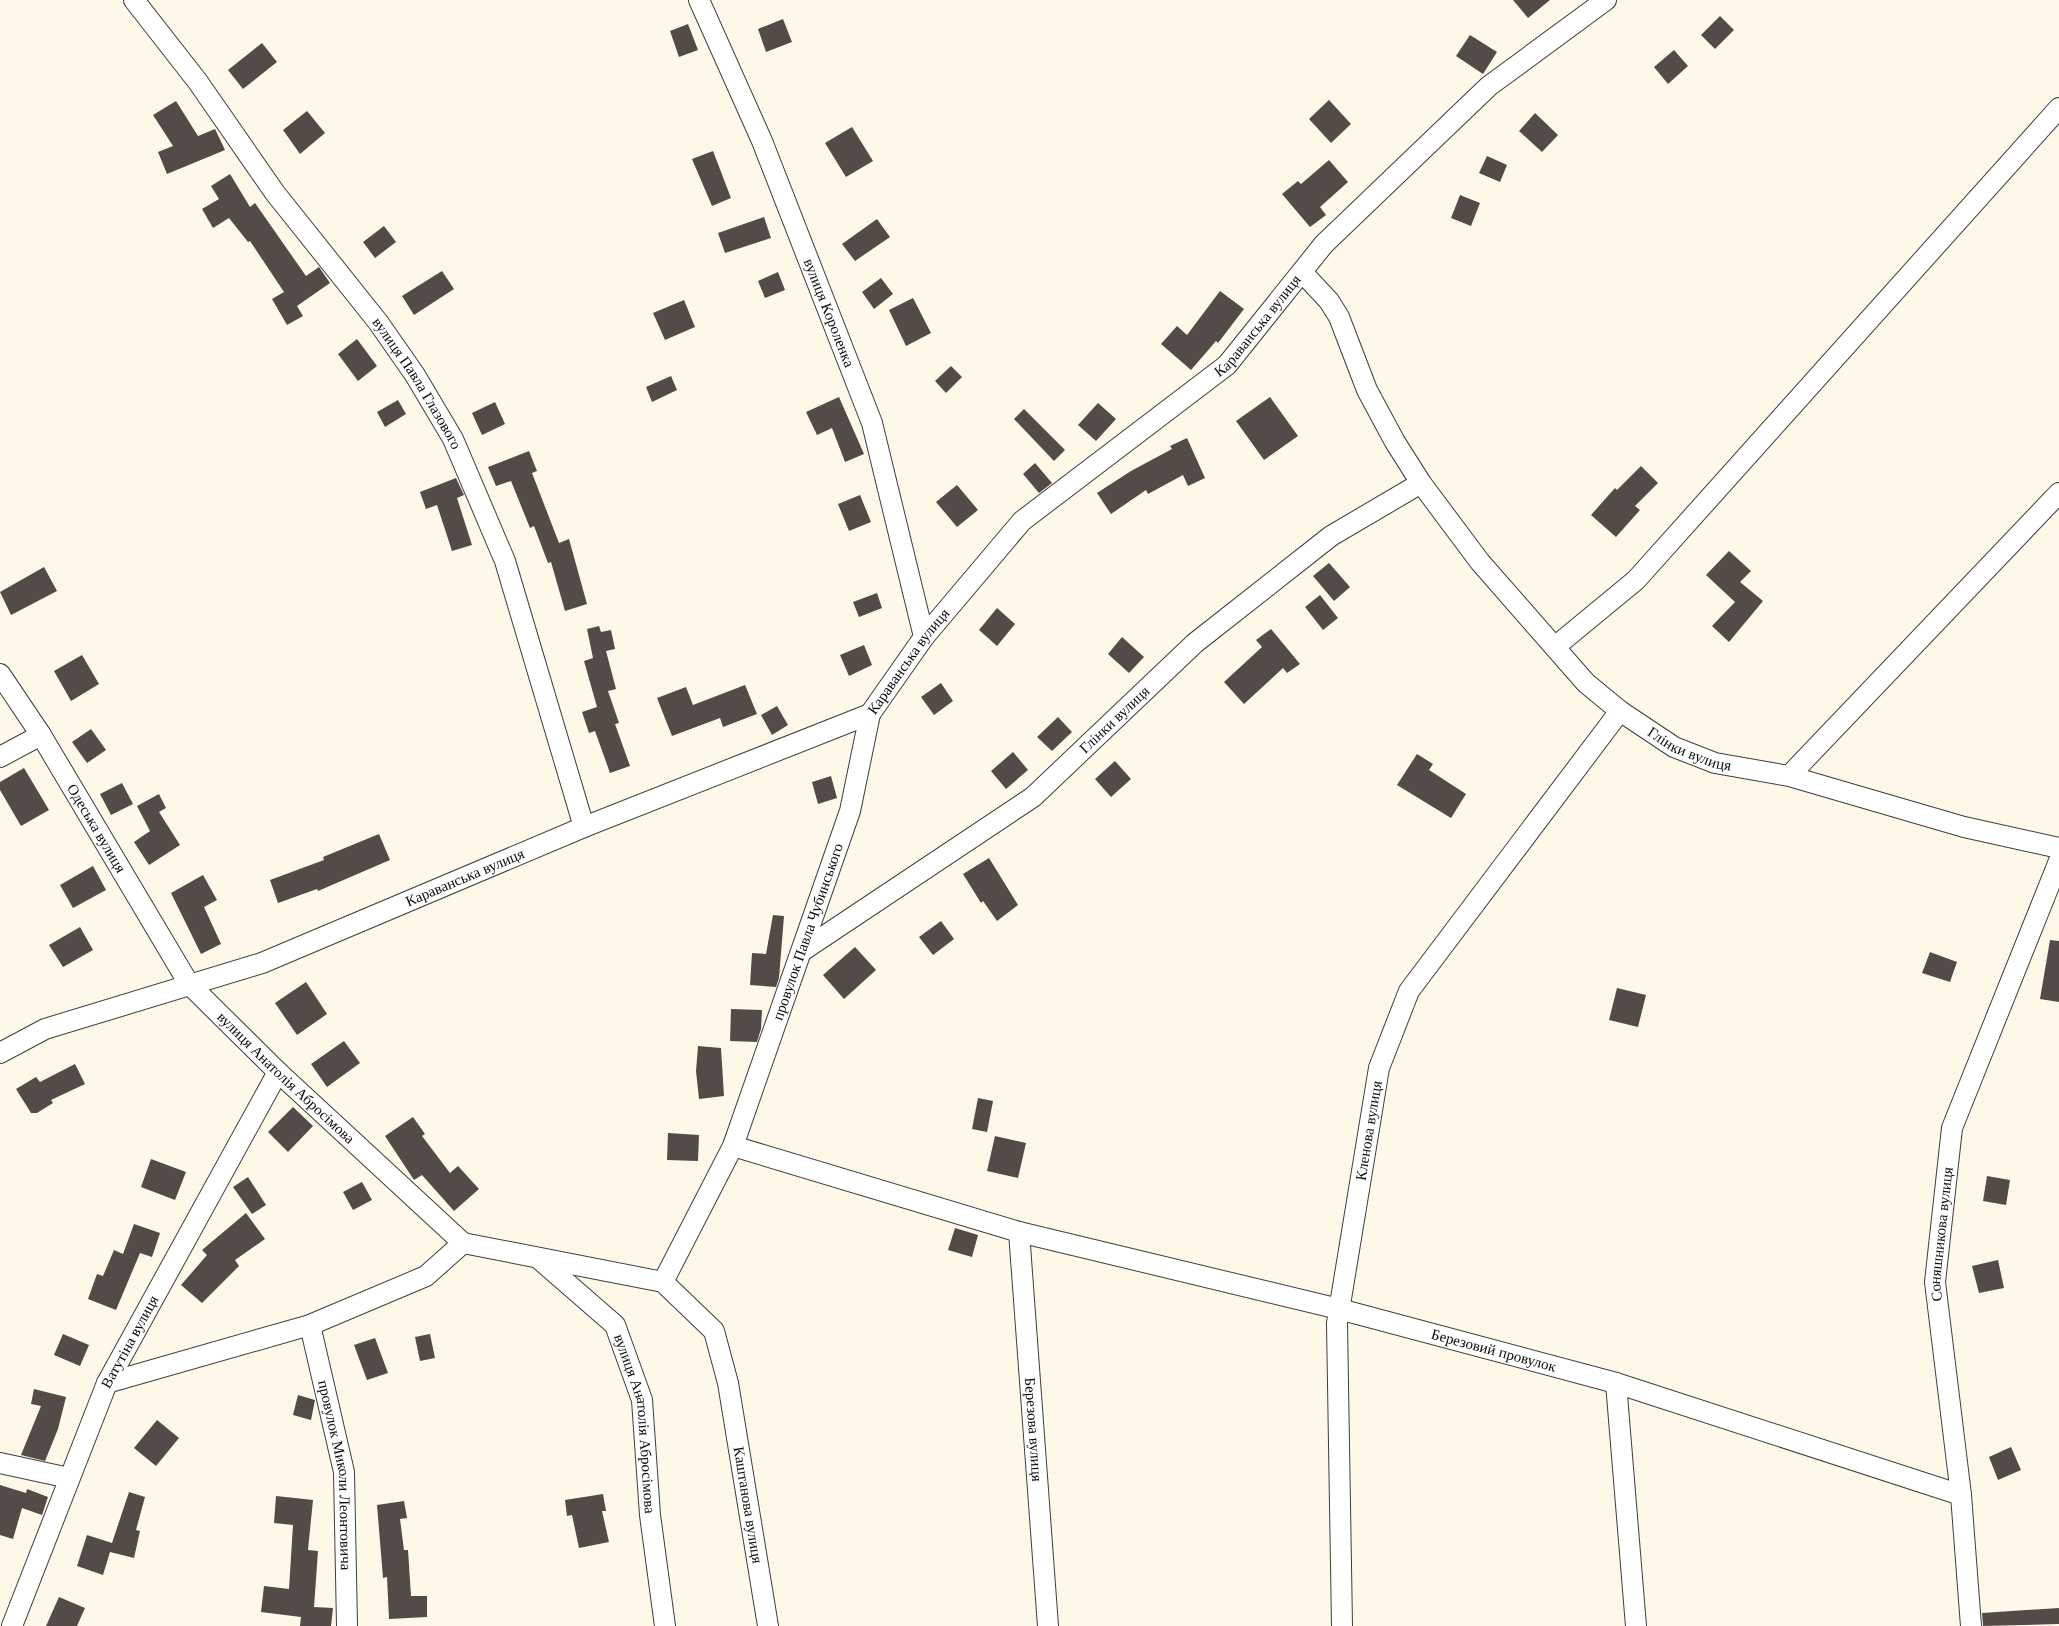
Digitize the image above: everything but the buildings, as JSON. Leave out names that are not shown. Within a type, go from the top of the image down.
[{"type":"street","name":"вулиця Павла Глазового","points":[[134,0],[198,82],[275,193],[378,321],[415,375],[453,439],[505,561],[585,827]]},
{"type":"street","name":"вулиця Короленка","points":[[699,0],[762,141],[872,423],[924,636]]},
{"type":"street","name":"Караванська вулиця","points":[[0,1053],[45,1029],[262,963],[585,827],[870,714],[924,636],[1022,521],[1227,365],[1324,244],[1489,86],[1606,0]]},
{"type":"street","points":[[1556,646],[1636,580],[2059,108]]},
{"type":"street","name":"Глінки вулиця","points":[[1302,272],[1329,301],[1339,316],[1367,390],[1395,442],[1421,483],[1480,562],[1586,682],[1620,711],[1674,747],[1715,763],[1789,776],[1964,826],[2059,848]]},
{"type":"street","name":"Глінки вулиця","points":[[802,951],[1033,798],[1195,643],[1331,536],[1421,483]]},
{"type":"street","points":[[1789,776],[2059,494]]},
{"type":"street","name":"Одеська вулиця","points":[[0,674],[41,735],[189,984]]},
{"type":"street","name":"Кленова вулиця","points":[[1342,1626],[1337,1323],[1379,1068],[1409,991],[1620,711]]},
{"type":"street","name":"провулок Павла Чубинського","points":[[663,1282],[732,1146],[850,811],[870,714]]},
{"type":"street","points":[[0,757],[41,735]]},
{"type":"street","name":"Соняшникова вулиця","points":[[1971,1626],[1961,1495],[1935,1282],[1952,1128],[2059,861]]},
{"type":"street","name":"вулиця Анатолія Абросімова","points":[[189,984],[278,1072],[463,1243]]},
{"type":"street","name":"Ватутіна вулиця","points":[[12,1626],[107,1383],[278,1072]]},
{"type":"street","points":[[732,1146],[1019,1232]]},
{"type":"street","name":"Березовий провулок","points":[[1019,1232],[1339,1309],[1616,1383],[1961,1495]]},
{"type":"street","name":"Березова вулиця","points":[[1019,1232],[1048,1626]]},
{"type":"street","points":[[107,1383],[310,1325],[426,1276],[463,1243],[663,1282]]},
{"type":"street","name":"вулиця Анатолія Абросімова","points":[[537,1258],[615,1325],[642,1400],[650,1515],[665,1626]]},
{"type":"street","name":"Каштанова вулиця","points":[[663,1282],[714,1331],[728,1383],[768,1626]]},
{"type":"street","name":"провулок Миколи Леонтовича","points":[[310,1325],[344,1472],[347,1626]]},
{"type":"street","points":[[1616,1383],[1636,1626]]},
{"type":"street","points":[[0,1463],[69,1478]]}]
